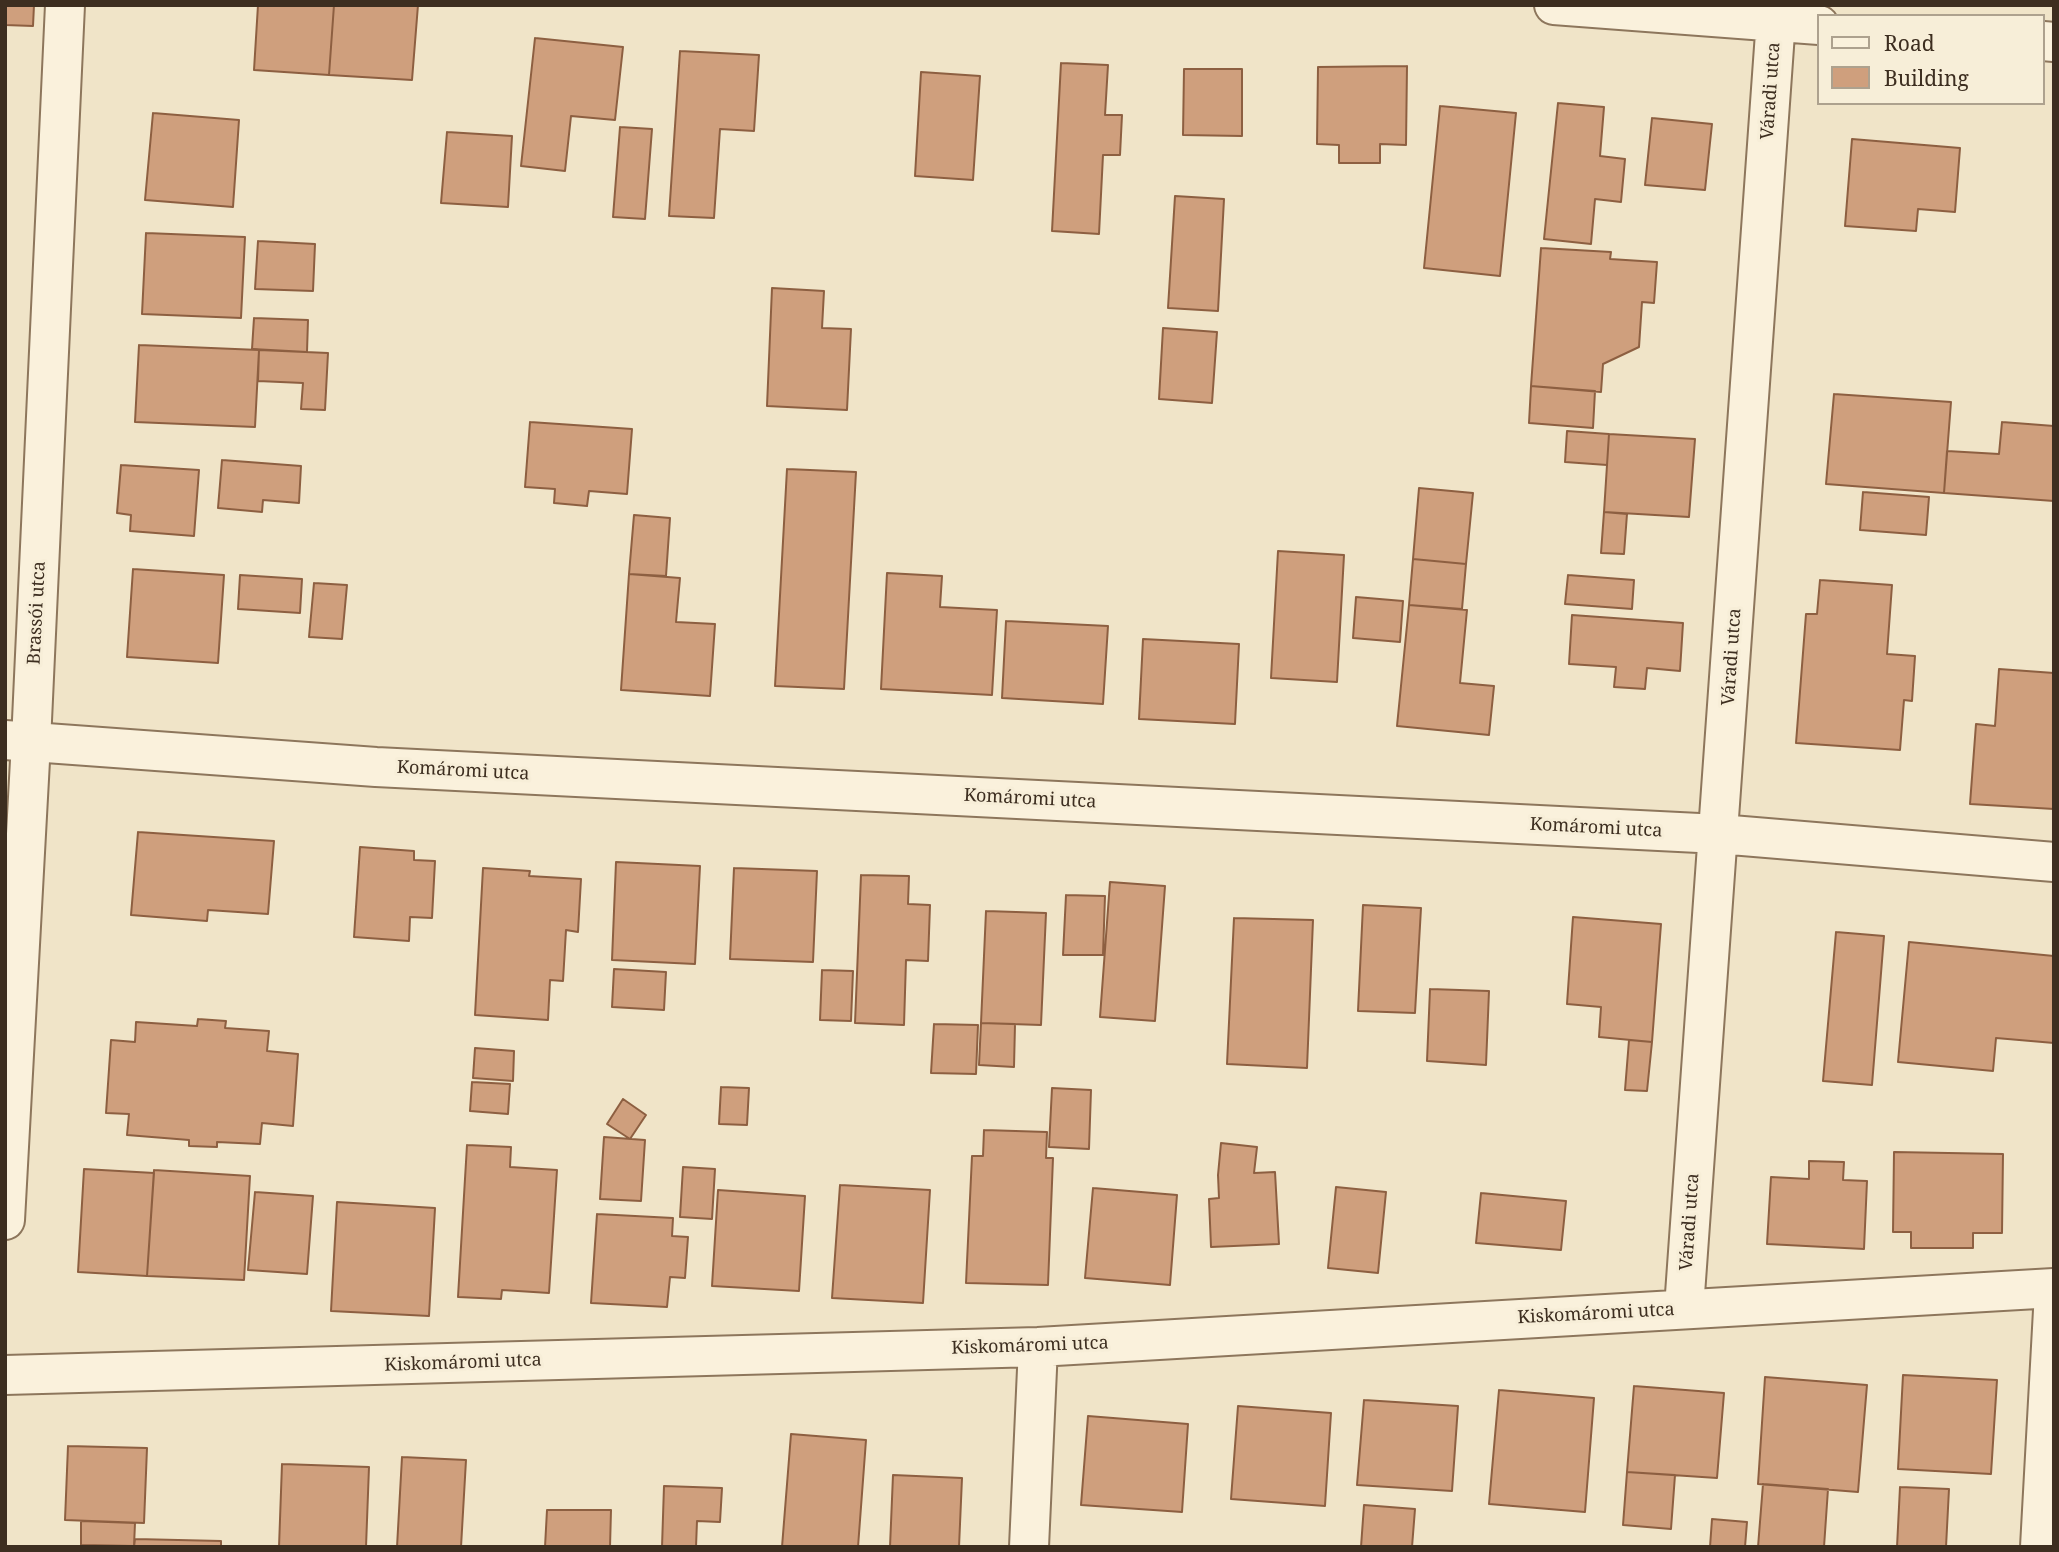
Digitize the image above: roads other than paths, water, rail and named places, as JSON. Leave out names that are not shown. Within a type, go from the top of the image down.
[{"type":"street","name":"Brassói utca","points":[[5,1220],[18,741],[65,5]]},
{"type":"street","points":[[1554,5],[1776,13],[1818,25]]},
{"type":"street","name":"Váradi utca","points":[[1684,1308],[1776,13]]},
{"type":"street","name":"Komáromi utca","points":[[18,741],[376,767],[1719,834],[2054,862]]},
{"type":"street","points":[[2040,1547],[2054,1290]]},
{"type":"street","name":"Kiskomáromi utca","points":[[5,1376],[1038,1347],[1684,1308],[2054,1290]]},
{"type":"street","points":[[1029,1547],[1038,1347]]}]
